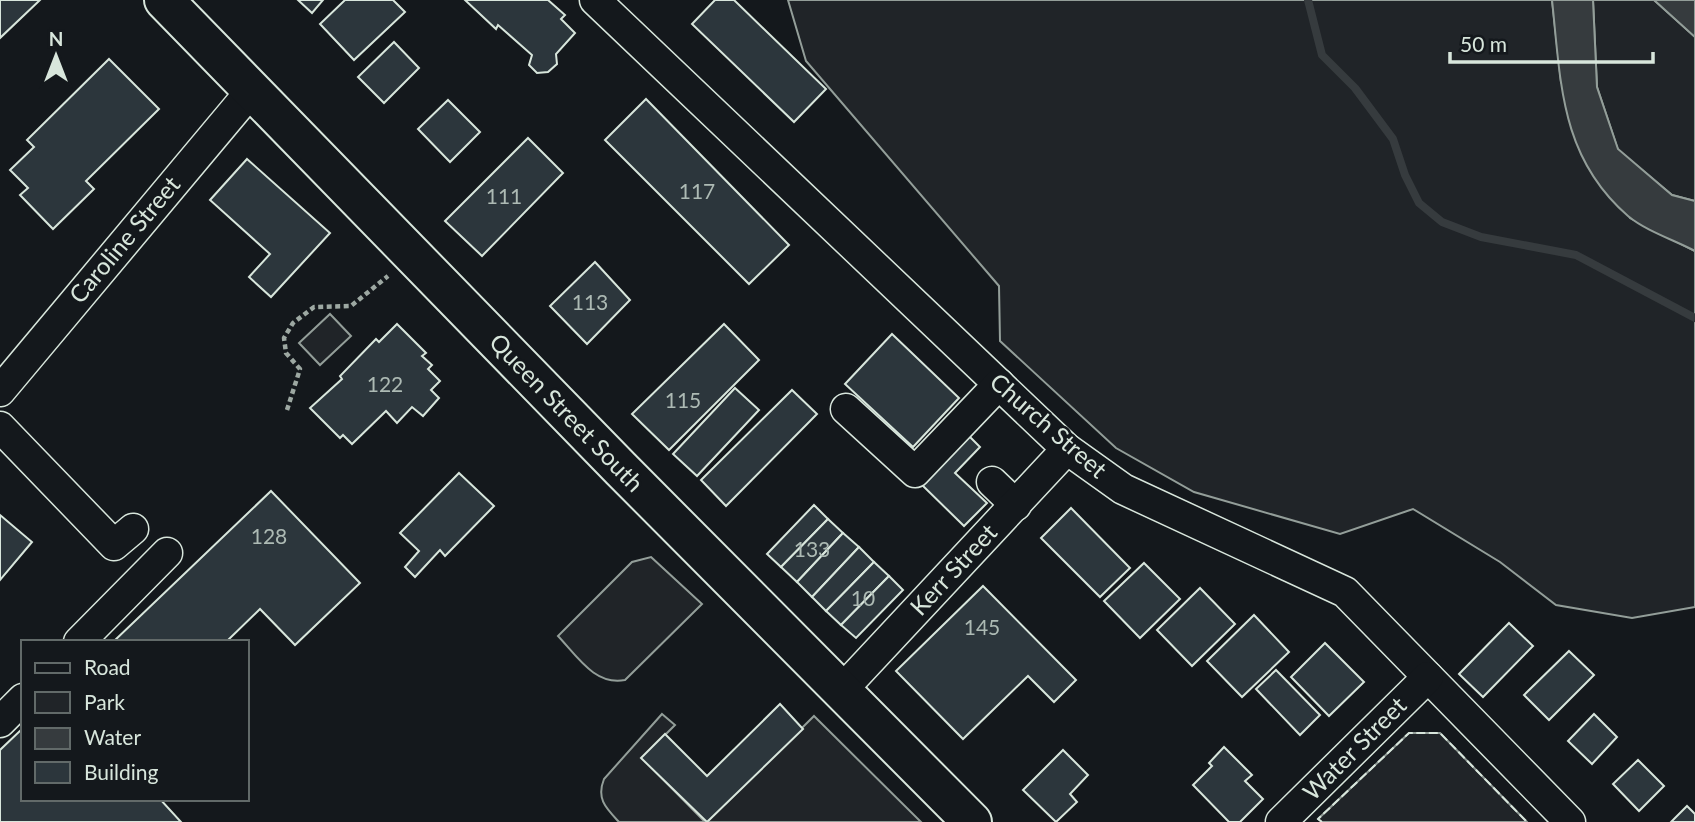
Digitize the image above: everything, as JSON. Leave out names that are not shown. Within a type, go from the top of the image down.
[{"type":"main road","name":"Queen Street South","points":[[164,0],[972,822]]},
{"type":"street","name":"Church Street","points":[[595,0],[1068,449],[1098,474],[1143,499],[1345,592],[1570,822]]},
{"type":"street","name":"Caroline Street","points":[[0,391],[252,90]]},
{"type":"street","points":[[846,409],[915,472],[999,384]]},
{"type":"street","points":[[0,427],[114,545],[133,529]]},
{"type":"street","name":"Kerr Street","points":[[841,691],[1068,449]]},
{"type":"street","points":[[992,482],[1016,505]]},
{"type":"street","points":[[81,640],[167,553]]},
{"type":"street","name":"Water Street","points":[[1281,822],[1428,677]]},
{"type":"street","points":[[0,722],[21,701]]},
{"type":"path","points":[[287,410],[300,369],[286,353],[284,338],[293,323],[314,307],[351,306],[389,276]]},
{"type":"green space","points":[[788,0],[1552,0],[1561,82],[1630,218],[1695,251],[1695,607],[1632,618],[1556,605],[1500,562],[1413,509],[1340,534],[1194,492],[1116,448],[1000,341],[999,286],[806,61]]},
{"type":"green space","points":[[1593,0],[1654,0],[1695,37],[1695,201],[1672,195],[1618,150],[1597,87]]},
{"type":"green space","points":[[330,314],[351,336],[320,365],[299,343]]},
{"type":"green space","points":[[651,557],[702,604],[625,680],[605,678],[587,668],[558,636],[632,562]]},
{"type":"green space","points":[[662,714],[675,725],[642,758],[705,822],[619,822],[606,808],[602,798],[604,779]]},
{"type":"green space","points":[[814,716],[921,822],[707,822]]},
{"type":"green space","points":[[1409,733],[1440,733],[1527,822],[1322,822],[1318,819]]},
{"type":"water","points":[[1552,0],[1593,0],[1597,87],[1618,149],[1672,195],[1695,201],[1695,251],[1652,231],[1628,216],[1606,193],[1589,169],[1576,144],[1568,117],[1558,60]]},
{"type":"water","points":[[1654,0],[1695,0],[1695,37]]},
{"type":"building","points":[[0,0],[40,0],[0,38]]},
{"type":"building","points":[[298,0],[323,0],[312,13]]},
{"type":"building","points":[[345,0],[393,0],[405,12],[354,60],[320,24]]},
{"type":"building","points":[[465,0],[548,0],[565,15],[561,19],[575,33],[556,54],[557,64],[548,72],[537,73],[529,65],[532,55],[498,25],[496,29]]},
{"type":"building","points":[[715,0],[734,0],[826,89],[794,122],[692,24]]},
{"type":"building","points":[[394,42],[419,68],[384,103],[358,77]]},
{"type":"building","points":[[109,59],[159,109],[86,181],[94,189],[53,229],[20,195],[28,188],[10,170],[34,147],[27,140]]},
{"type":"building","points":[[646,99],[789,245],[749,284],[605,140]]},
{"type":"building","points":[[448,100],[480,132],[450,162],[418,129]]},
{"type":"building","points":[[528,138],[563,173],[482,256],[445,221]]},
{"type":"building","points":[[247,159],[330,233],[271,297],[249,277],[270,254],[210,200]]},
{"type":"building","points":[[595,262],[630,300],[587,344],[550,306]]},
{"type":"building","points":[[397,324],[426,353],[422,356],[432,365],[428,369],[440,381],[431,390],[439,398],[423,416],[412,407],[397,423],[386,411],[352,444],[343,435],[340,438],[310,408],[342,379],[340,376],[376,339],[379,342]]},
{"type":"building","points":[[724,324],[759,360],[669,450],[632,414]]},
{"type":"building","points":[[892,334],[959,398],[913,447],[845,384]]},
{"type":"building","points":[[735,388],[759,410],[697,476],[673,454]]},
{"type":"building","points":[[792,390],[817,414],[726,506],[701,480]]},
{"type":"building","points":[[968,435],[980,447],[955,473],[987,503],[964,526],[920,483]]},
{"type":"building","points":[[459,473],[494,506],[445,556],[440,550],[415,577],[405,567],[419,551],[400,533]]},
{"type":"building","points":[[271,491],[360,583],[295,645],[260,609],[228,640],[115,640]]},
{"type":"building","points":[[814,505],[828,519],[781,567],[767,554]]},
{"type":"building","points":[[1071,508],[1130,568],[1100,597],[1041,538]]},
{"type":"building","points":[[0,515],[32,542],[0,580]]},
{"type":"building","points":[[828,519],[843,533],[797,582],[781,567]]},
{"type":"building","points":[[843,533],[859,547],[812,597],[797,582]]},
{"type":"building","points":[[859,547],[874,562],[826,611],[812,597]]},
{"type":"building","points":[[874,562],[889,576],[841,625],[826,611]]},
{"type":"building","points":[[1144,563],[1180,599],[1140,638],[1104,601]]},
{"type":"building","points":[[889,576],[903,590],[856,638],[841,625]]},
{"type":"building","points":[[983,586],[1076,680],[1054,702],[1028,676],[963,739],[896,671]]},
{"type":"building","points":[[1200,588],[1235,624],[1192,666],[1157,630]]},
{"type":"building","points":[[1254,615],[1289,652],[1242,697],[1207,661]]},
{"type":"building","points":[[1509,623],[1533,646],[1483,697],[1459,674]]},
{"type":"building","points":[[1325,643],[1364,682],[1329,716],[1291,677]]},
{"type":"building","points":[[1569,651],[1594,675],[1549,720],[1524,695]]},
{"type":"building","points":[[1276,670],[1320,715],[1300,735],[1256,689]]},
{"type":"building","points":[[780,704],[803,729],[707,822],[641,758],[665,734],[707,776]]},
{"type":"building","points":[[1594,714],[1617,737],[1592,764],[1568,741]]},
{"type":"building","points":[[21,730],[21,801],[162,801],[181,822],[0,822],[0,750]]},
{"type":"building","points":[[1224,747],[1252,775],[1245,781],[1263,799],[1240,822],[1229,822],[1193,785],[1212,766],[1209,763]]},
{"type":"building","points":[[1063,750],[1088,775],[1070,794],[1077,802],[1056,822],[1023,790]]},
{"type":"building","points":[[1638,760],[1664,786],[1639,811],[1613,784]]},
{"type":"building","points":[[1687,806],[1695,814],[1695,822],[1671,822]]},
{"type":"waterway","points":[[1308,0],[1322,55],[1355,88],[1393,139],[1405,175],[1419,203],[1442,222],[1481,237],[1576,255],[1695,318]]},
{"type":"fence","points":[[1322,822],[1318,819],[1409,733],[1440,733],[1527,822]]}]
